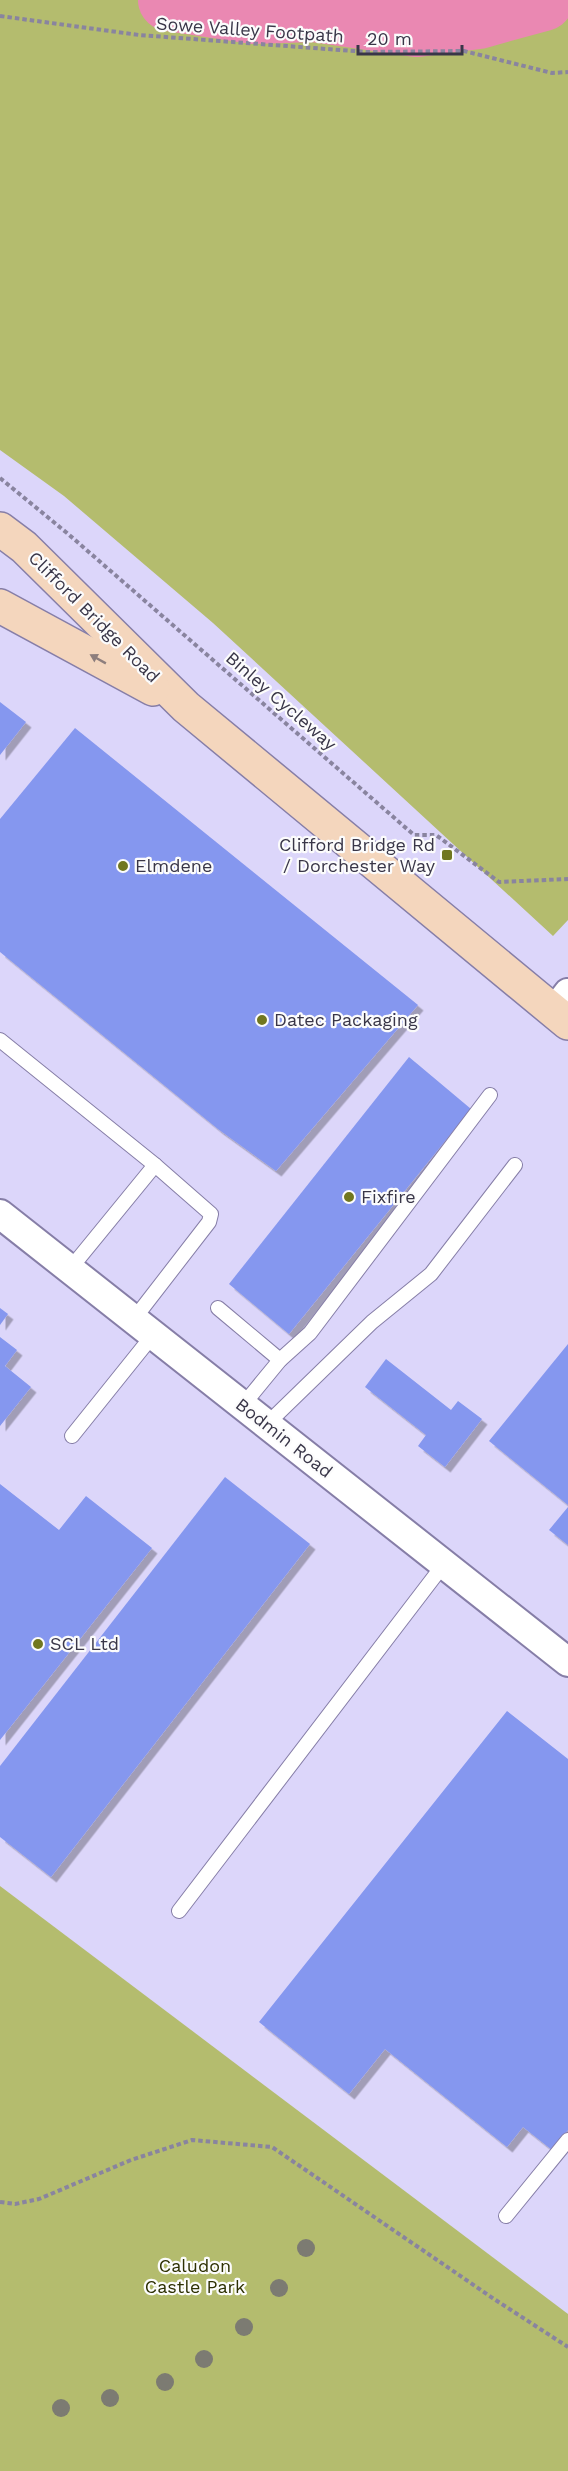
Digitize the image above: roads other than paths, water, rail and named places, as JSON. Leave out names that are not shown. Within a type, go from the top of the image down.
[{"type":"main road","name":"Clifford Bridge Road","points":[[0,529],[24,547],[186,707],[564,1009]]},
{"type":"main road","name":"Clifford Bridge Road","points":[[0,606],[186,707]]},
{"type":"street","name":"Bodmin Road","points":[[0,1214],[568,1662]]},
{"type":"lane","points":[[0,1040],[155,1165],[211,1214],[209,1222],[72,1436]]},
{"type":"lane","points":[[243,1406],[280,1359],[310,1333],[490,1095]]},
{"type":"lane","points":[[70,1269],[155,1165]]},
{"type":"lane","points":[[267,1424],[364,1329],[431,1274],[515,1165]]},
{"type":"lane","points":[[218,1308],[280,1359]]},
{"type":"lane","points":[[178,1911],[444,1564]]},
{"type":"lane","points":[[506,2216],[568,2140]]},
{"type":"waterway","points":[[169,0],[254,13],[314,11],[417,26],[478,18],[543,0]]},
{"type":"place","name":"Clifford Bridge Rd / Dorchester Way","points":[[447,855]]},
{"type":"place","name":"Elmdene","points":[[123,866]]},
{"type":"place","name":"Datec Packaging","points":[[262,1020]]},
{"type":"place","name":"Fixfire","points":[[349,1197]]},
{"type":"place","name":"SCL Ltd","points":[[38,1644]]},
{"type":"park label","name":"Caludon Castle Park","points":[[195,2276]]}]
